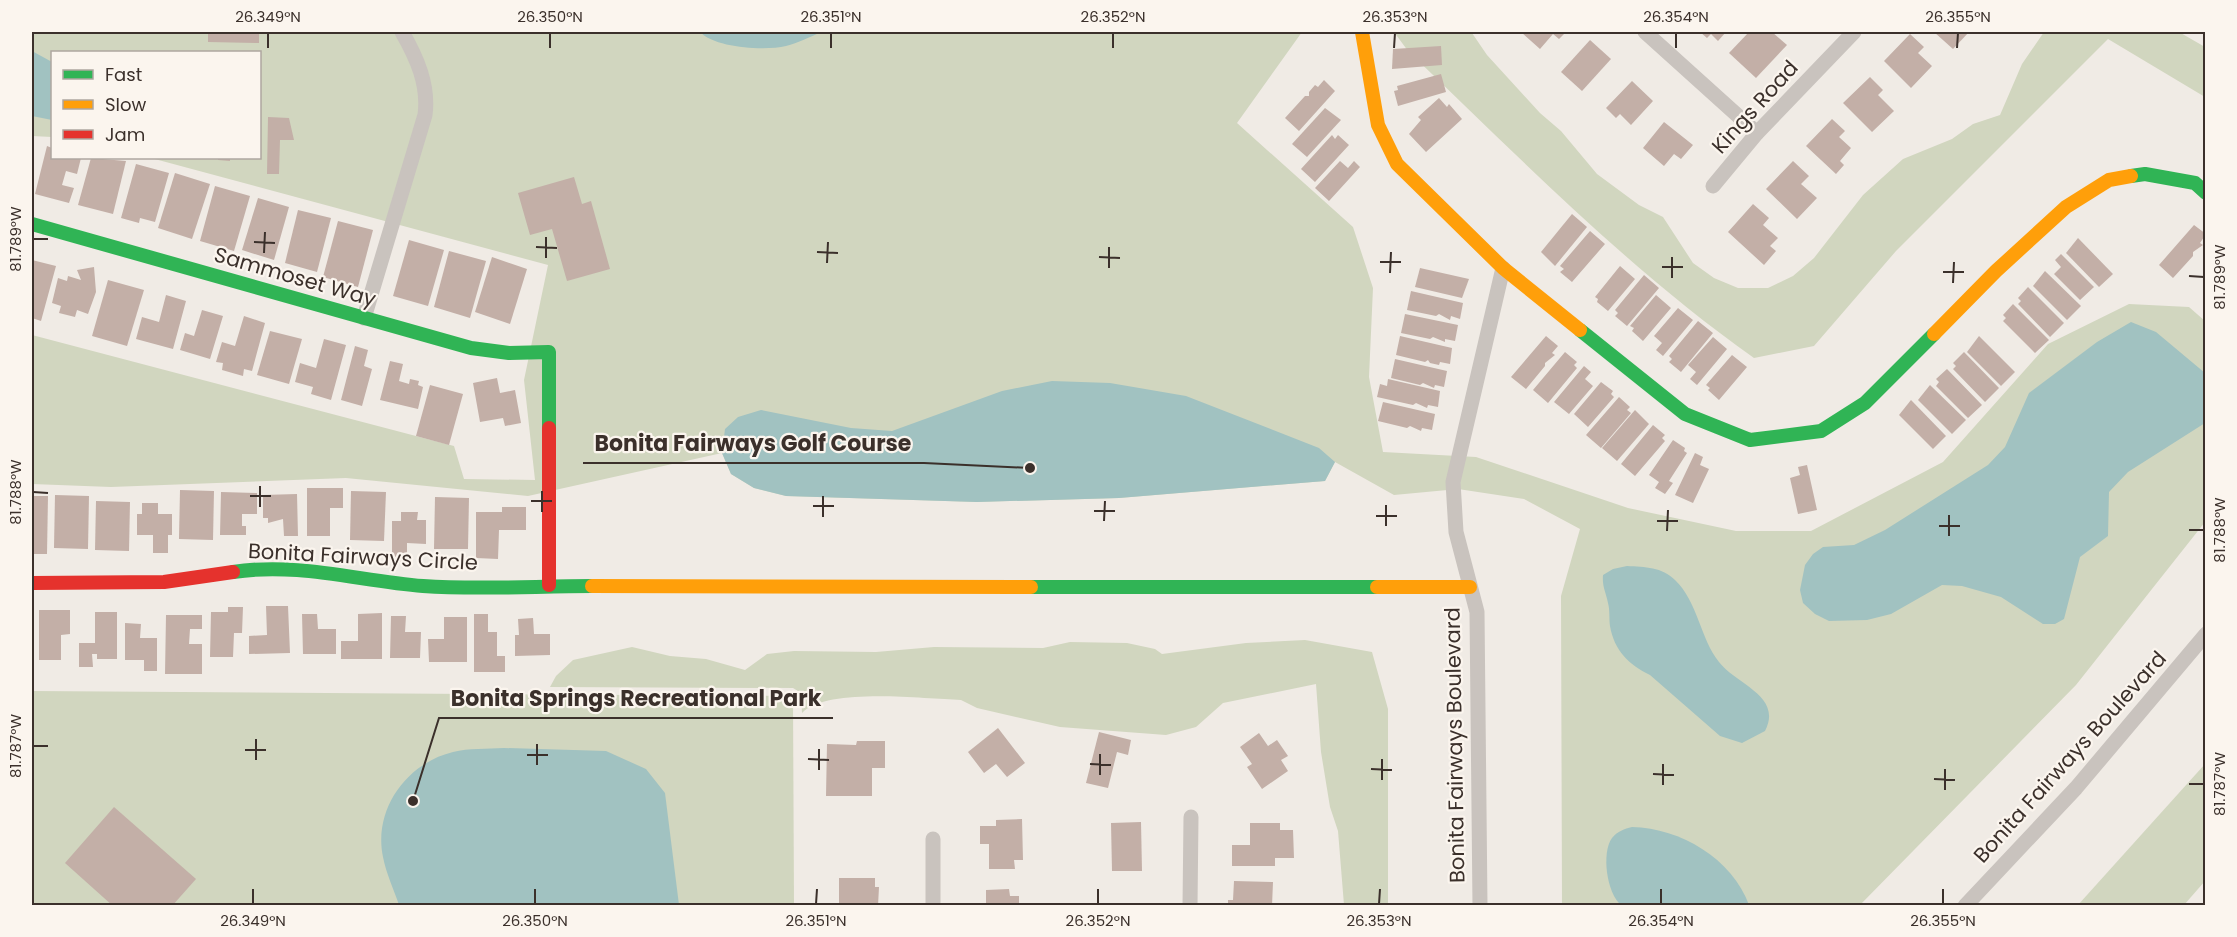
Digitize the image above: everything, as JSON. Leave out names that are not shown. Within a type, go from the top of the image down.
[{"type":"street","points":[[364,318],[426,107],[423,77],[402,32]]},
{"type":"street","points":[[1362,32],[1377,125],[1397,164],[1503,268],[1685,414],[1750,440],[1821,431],[1865,403],[1996,271],[2066,207],[2109,180],[2145,174],[2195,183],[2205,193]]},
{"type":"street","points":[[1646,32],[1757,134]]},
{"type":"street","name":"Kings Road","points":[[1713,186],[1757,134],[1854,32]]},
{"type":"street","name":"Sammoset Way","points":[[32,224],[490,352],[549,352],[549,585]]},
{"type":"street","name":"Bonita Fairways Boulevard","points":[[1480,906],[1477,612],[1456,532],[1453,482],[1503,268]]},
{"type":"street","name":"Bonita Fairways Circle","points":[[32,583],[164,582],[260,568],[321,571],[423,586],[1470,587]]},
{"type":"street","name":"Bonita Fairways Boulevard","points":[[1965,906],[2076,788],[2205,634]]},
{"type":"street","points":[[1190,906],[1191,817]]},
{"type":"street","points":[[933,839],[933,906]]},
{"type":"green space","points":[[32,32],[1302,32],[1237,123],[1353,227],[1373,288],[1369,377],[1383,452],[1476,457],[1628,508],[1736,531],[1811,531],[1943,462],[2048,344],[2129,304],[2189,307],[2205,321],[2205,522],[2076,685],[1860,905],[1562,905],[1561,596],[1580,529],[1524,499],[1458,489],[1394,495],[1335,462],[1325,481],[1119,498],[977,502],[786,496],[754,488],[731,474],[722,453],[528,496],[346,478],[111,487],[32,484],[32,335],[454,446],[464,479],[535,480],[524,380],[548,265],[155,159],[261,159],[261,51],[51,51],[51,137],[32,136]]},
{"type":"green space","points":[[1394,32],[1472,33],[1487,55],[1540,113],[1561,131],[1597,174],[1639,205],[1663,217],[1693,263],[1714,278],[1738,288],[1768,288],[1793,276],[1814,258],[1863,195],[1903,159],[1952,139],[1973,124],[2000,115],[2022,64],[2044,32],[2179,32],[2205,47],[2205,97],[2108,39],[1896,251],[1814,346],[1754,358],[1708,324],[1618,250],[1408,51]]},
{"type":"green space","points":[[1305,640],[1372,652],[1388,709],[1388,905],[1344,905],[1338,831],[1330,807],[1321,752],[1316,684],[1223,703],[1196,727],[1166,735],[1060,727],[977,708],[961,700],[853,697],[815,705],[802,713],[801,693],[793,688],[550,687],[556,676],[573,660],[632,647],[670,656],[706,659],[745,670],[767,654],[794,651],[876,652],[934,647],[1043,648],[1070,642],[1127,643],[1155,649],[1162,654],[1246,643]]},
{"type":"green space","points":[[32,691],[793,696],[794,905],[32,906]]},
{"type":"green space","points":[[2205,764],[2205,881],[2184,905],[2078,905]]},
{"type":"water","points":[[700,32],[821,32],[790,45],[754,48],[717,42]]},
{"type":"water","points":[[32,51],[51,61],[51,120],[32,116]]},
{"type":"water","points":[[2131,322],[2156,332],[2205,373],[2205,423],[2128,472],[2109,492],[2108,536],[2080,557],[2064,619],[2055,624],[2043,624],[2001,597],[1962,586],[1942,585],[1891,614],[1867,620],[1829,621],[1815,614],[1803,603],[1800,590],[1805,565],[1813,554],[1823,547],[1854,545],[1885,530],[1988,465],[2005,447],[2029,393],[2097,342]]},
{"type":"water","points":[[1052,381],[1110,383],[1186,396],[1319,448],[1335,462],[1325,481],[1119,498],[977,502],[786,496],[754,488],[731,474],[722,453],[725,429],[738,417],[761,410],[851,428],[892,431],[1002,391]]},
{"type":"water","points":[[1627,566],[1647,567],[1665,572],[1683,589],[1707,642],[1719,662],[1763,700],[1768,709],[1769,719],[1765,731],[1742,743],[1720,736],[1650,675],[1624,656],[1612,635],[1603,575],[1613,569]]},
{"type":"water","points":[[472,749],[606,751],[646,769],[665,793],[679,905],[399,905],[384,863],[381,839],[383,822],[397,791],[421,766],[436,758]]},
{"type":"water","points":[[1632,827],[1669,833],[1702,849],[1730,874],[1741,888],[1749,905],[1621,905],[1616,900],[1609,883],[1607,853],[1612,838]]},
{"type":"building","points":[[208,32],[259,32],[259,43],[208,42]]},
{"type":"building","points":[[1521,32],[1566,32],[1559,39],[1553,34],[1540,49]]},
{"type":"building","points":[[1700,32],[1726,32],[1718,41],[1711,34],[1707,38]]},
{"type":"building","points":[[1749,32],[1772,32],[1787,45],[1756,78],[1729,53]]},
{"type":"building","points":[[1934,32],[1969,32],[1953,49]]},
{"type":"building","points":[[1910,34],[1924,47],[1918,53],[1932,66],[1911,88],[1884,61]]},
{"type":"building","points":[[1590,40],[1611,59],[1582,91],[1561,72]]},
{"type":"building","points":[[1441,46],[1442,65],[1392,69],[1393,49]]},
{"type":"building","points":[[1441,74],[1446,92],[1398,106],[1394,91],[1398,90],[1397,86]]},
{"type":"building","points":[[1870,77],[1883,90],[1878,95],[1894,111],[1872,132],[1843,103]]},
{"type":"building","points":[[1324,80],[1335,91],[1299,131],[1285,118],[1305,96],[1309,96],[1309,92],[1315,85],[1318,87]]},
{"type":"building","points":[[1632,81],[1653,101],[1631,125],[1620,114],[1616,118],[1606,108]]},
{"type":"building","points":[[1439,98],[1447,107],[1449,104],[1462,119],[1426,152],[1409,134],[1421,120],[1418,117]]},
{"type":"building","points":[[1325,108],[1341,120],[1307,157],[1292,144]]},
{"type":"building","points":[[268,117],[289,118],[294,140],[280,140],[279,174],[267,174]]},
{"type":"building","points":[[1832,119],[1845,131],[1839,137],[1851,148],[1840,161],[1844,165],[1836,174],[1806,146]]},
{"type":"building","points":[[1664,122],[1693,145],[1681,159],[1674,154],[1664,166],[1643,148]]},
{"type":"building","points":[[1332,135],[1335,139],[1338,135],[1349,145],[1315,182],[1301,169]]},
{"type":"building","points":[[47,146],[51,148],[51,159],[81,159],[77,174],[66,171],[62,185],[74,188],[69,203],[35,194]]},
{"type":"building","points":[[91,159],[126,161],[113,214],[78,205]]},
{"type":"building","points":[[1340,161],[1348,168],[1354,161],[1360,167],[1329,201],[1315,188]]},
{"type":"building","points":[[1793,161],[1809,176],[1801,184],[1817,198],[1797,219],[1766,189]]},
{"type":"building","points":[[136,164],[169,173],[155,222],[140,218],[139,223],[121,218]]},
{"type":"building","points":[[175,173],[210,184],[192,239],[158,228]]},
{"type":"building","points":[[574,177],[582,204],[591,201],[610,269],[567,281],[552,229],[530,235],[518,193]]},
{"type":"building","points":[[215,186],[250,196],[234,251],[200,241]]},
{"type":"building","points":[[258,198],[289,207],[274,260],[242,250]]},
{"type":"building","points":[[1753,204],[1769,218],[1763,225],[1778,238],[1770,246],[1776,251],[1764,265],[1728,232]]},
{"type":"building","points":[[298,210],[331,218],[317,272],[285,263]]},
{"type":"building","points":[[1572,214],[1587,227],[1555,266],[1541,252]]},
{"type":"building","points":[[338,221],[373,230],[358,287],[323,277]]},
{"type":"building","points":[[2194,225],[2206,234],[2200,243],[2203,245],[2193,252],[2193,256],[2173,278],[2159,265]]},
{"type":"building","points":[[1590,231],[1605,244],[1572,282],[1560,272],[1564,269],[1560,266]]},
{"type":"building","points":[[2078,238],[2113,274],[2099,287],[2066,253]]},
{"type":"building","points":[[409,240],[444,250],[428,306],[393,296]]},
{"type":"building","points":[[449,251],[486,261],[470,318],[434,307]]},
{"type":"building","points":[[2061,254],[2094,287],[2080,300],[2054,274],[2061,267],[2055,260]]},
{"type":"building","points":[[492,257],[527,269],[510,324],[475,312]]},
{"type":"building","points":[[32,260],[56,266],[41,321],[32,318]]},
{"type":"building","points":[[1620,266],[1635,279],[1608,311],[1597,302],[1598,299],[1595,297]]},
{"type":"building","points":[[94,267],[96,292],[88,314],[77,310],[75,317],[59,313],[61,306],[52,303],[58,278],[67,281],[68,276],[81,280],[77,270]]},
{"type":"building","points":[[1420,268],[1469,279],[1462,298],[1415,287]]},
{"type":"building","points":[[2045,271],[2081,306],[2067,320],[2033,286]]},
{"type":"building","points":[[1644,275],[1659,288],[1627,326],[1615,316],[1618,313],[1615,310]]},
{"type":"building","points":[[108,280],[144,290],[127,346],[92,336]]},
{"type":"building","points":[[2028,287],[2064,323],[2050,337],[2018,304],[2021,301],[2018,298]]},
{"type":"building","points":[[1411,291],[1463,303],[1460,319],[1451,316],[1450,320],[1439,314],[1436,316],[1407,310]]},
{"type":"building","points":[[166,295],[186,301],[173,349],[136,339],[142,317],[159,322]]},
{"type":"building","points":[[1656,295],[1671,308],[1643,341],[1630,326]]},
{"type":"building","points":[[2013,304],[2049,340],[2035,353],[2003,321],[2006,318],[2003,315]]},
{"type":"building","points":[[1678,308],[1693,320],[1663,356],[1656,350],[1662,343],[1654,336]]},
{"type":"building","points":[[202,310],[223,316],[210,359],[180,350],[185,333],[194,336]]},
{"type":"building","points":[[1405,314],[1458,325],[1455,341],[1445,339],[1445,342],[1433,337],[1430,339],[1401,333]]},
{"type":"building","points":[[244,316],[265,323],[252,371],[244,369],[243,376],[222,370],[223,363],[216,362],[222,342],[235,346]]},
{"type":"building","points":[[1698,321],[1713,333],[1681,372],[1669,362],[1672,359],[1669,356]]},
{"type":"building","points":[[270,331],[302,339],[289,384],[257,375]]},
{"type":"building","points":[[1400,336],[1452,348],[1450,364],[1440,362],[1439,365],[1430,363],[1428,360],[1425,362],[1396,355]]},
{"type":"building","points":[[1546,336],[1558,346],[1552,353],[1555,355],[1545,363],[1526,389],[1511,377]]},
{"type":"building","points":[[1979,336],[2015,372],[2001,386],[1967,352]]},
{"type":"building","points":[[1713,337],[1727,349],[1697,385],[1690,379],[1696,372],[1688,365]]},
{"type":"building","points":[[324,339],[346,345],[331,400],[311,394],[313,387],[295,382],[300,363],[316,368]]},
{"type":"building","points":[[355,346],[368,350],[364,366],[372,369],[362,406],[341,400]]},
{"type":"building","points":[[1565,352],[1577,362],[1574,365],[1577,368],[1548,403],[1533,390]]},
{"type":"building","points":[[1964,352],[1999,388],[1985,402],[1953,369],[1956,366],[1953,363]]},
{"type":"building","points":[[1732,355],[1747,367],[1719,400],[1706,385]]},
{"type":"building","points":[[1395,359],[1447,371],[1444,387],[1435,385],[1434,388],[1423,383],[1420,385],[1391,378]]},
{"type":"building","points":[[390,361],[403,364],[399,381],[409,384],[410,379],[419,381],[418,385],[423,387],[418,409],[380,400]]},
{"type":"building","points":[[1584,366],[1591,372],[1585,379],[1593,386],[1569,414],[1554,402]]},
{"type":"building","points":[[1947,369],[1982,405],[1968,418],[1936,386],[1939,382],[1936,379]]},
{"type":"building","points":[[497,378],[500,393],[515,390],[521,423],[505,426],[503,418],[480,422],[473,383]]},
{"type":"building","points":[[1388,379],[1440,391],[1438,407],[1428,405],[1427,408],[1416,403],[1413,405],[1377,397],[1380,384],[1387,386]]},
{"type":"building","points":[[1601,382],[1613,391],[1611,394],[1614,397],[1588,427],[1574,414]]},
{"type":"building","points":[[430,385],[463,394],[449,445],[416,436]]},
{"type":"building","points":[[1930,385],[1966,420],[1952,434],[1918,400]]},
{"type":"building","points":[[1619,397],[1630,407],[1627,410],[1631,413],[1601,448],[1586,435]]},
{"type":"building","points":[[1911,400],[1946,436],[1933,449],[1899,415]]},
{"type":"building","points":[[1383,402],[1435,414],[1432,430],[1422,428],[1421,431],[1410,426],[1407,428],[1378,421]]},
{"type":"building","points":[[1635,410],[1649,424],[1617,461],[1602,448]]},
{"type":"building","points":[[1653,425],[1665,435],[1662,438],[1665,441],[1635,476],[1621,464]]},
{"type":"building","points":[[1673,440],[1685,448],[1684,451],[1687,453],[1669,481],[1673,483],[1665,494],[1655,488],[1659,482],[1649,475]]},
{"type":"building","points":[[1695,453],[1703,457],[1700,465],[1709,469],[1693,503],[1675,495]]},
{"type":"building","points":[[1807,465],[1817,510],[1798,514],[1790,478],[1800,475],[1798,467]]},
{"type":"building","points":[[307,488],[343,488],[343,508],[330,508],[330,536],[307,536]]},
{"type":"building","points":[[180,490],[214,491],[213,540],[179,539]]},
{"type":"building","points":[[351,491],[386,492],[384,541],[350,540]]},
{"type":"building","points":[[221,492],[257,493],[257,514],[242,514],[242,526],[246,526],[246,535],[220,535]]},
{"type":"building","points":[[297,494],[298,536],[284,536],[283,519],[268,523],[268,518],[263,518],[263,495]]},
{"type":"building","points":[[55,495],[89,496],[88,549],[54,548]]},
{"type":"building","points":[[32,496],[48,496],[47,554],[32,554]]},
{"type":"building","points":[[435,497],[469,498],[468,549],[434,549]]},
{"type":"building","points":[[96,501],[130,502],[129,551],[95,550]]},
{"type":"building","points":[[142,503],[158,503],[158,514],[172,514],[172,535],[168,535],[168,553],[153,553],[153,535],[137,535],[137,514],[142,514]]},
{"type":"building","points":[[502,507],[526,507],[526,530],[499,530],[498,559],[476,558],[476,512],[502,512]]},
{"type":"building","points":[[401,512],[418,512],[417,520],[426,520],[426,544],[407,543],[407,562],[392,562],[392,521],[401,521]]},
{"type":"building","points":[[266,606],[288,606],[290,653],[249,654],[249,636],[267,635]]},
{"type":"building","points":[[228,607],[243,607],[242,633],[234,633],[233,657],[210,657],[211,612],[228,612]]},
{"type":"building","points":[[39,610],[70,610],[70,634],[61,635],[61,660],[39,660]]},
{"type":"building","points":[[95,612],[117,612],[117,659],[97,659],[97,654],[92,654],[93,667],[79,667],[79,643],[95,643]]},
{"type":"building","points":[[382,613],[382,659],[341,659],[341,641],[358,641],[358,614]]},
{"type":"building","points":[[302,614],[317,614],[318,629],[336,629],[336,654],[303,654]]},
{"type":"building","points":[[474,614],[488,614],[488,632],[497,632],[497,656],[505,656],[505,672],[474,672]]},
{"type":"building","points":[[166,615],[202,615],[202,629],[190,629],[189,644],[202,644],[202,674],[165,674]]},
{"type":"building","points":[[391,616],[406,616],[405,632],[421,632],[420,658],[390,658]]},
{"type":"building","points":[[444,617],[467,617],[467,662],[429,662],[428,639],[444,639]]},
{"type":"building","points":[[533,618],[534,634],[550,634],[550,655],[515,656],[515,635],[519,635],[518,619]]},
{"type":"building","points":[[125,623],[141,624],[140,638],[157,638],[157,671],[144,671],[144,660],[125,660]]},
{"type":"building","points":[[998,728],[1025,763],[1007,777],[996,764],[984,773],[968,752]]},
{"type":"building","points":[[1099,732],[1131,740],[1128,755],[1117,752],[1108,788],[1086,783]]},
{"type":"building","points":[[1259,733],[1268,746],[1277,740],[1288,756],[1281,760],[1288,771],[1262,789],[1247,767],[1252,764],[1240,747]]},
{"type":"building","points":[[857,741],[885,741],[885,768],[872,768],[872,796],[826,796],[827,744],[856,745]]},
{"type":"building","points":[[114,807],[196,879],[172,906],[113,906],[65,863]]},
{"type":"building","points":[[1022,819],[1023,860],[1014,860],[1015,869],[989,869],[989,844],[980,844],[980,826],[996,826],[996,820]]},
{"type":"building","points":[[1141,822],[1142,871],[1112,871],[1111,823]]},
{"type":"building","points":[[1250,823],[1280,823],[1280,830],[1293,830],[1294,858],[1275,858],[1275,866],[1232,866],[1232,845],[1250,845]]},
{"type":"building","points":[[839,878],[875,878],[875,887],[879,887],[878,906],[839,906]]},
{"type":"building","points":[[1234,881],[1273,882],[1272,906],[1228,906],[1228,900],[1233,900]]},
{"type":"building","points":[[1009,889],[1010,896],[1019,896],[1019,906],[986,906],[986,890]]},
{"type":"traffic: fast","points":[[2131,176],[2145,174],[2195,183],[2206,193]]},
{"type":"traffic: fast","points":[[32,224],[471,348],[509,353],[549,352],[549,428]]},
{"type":"traffic: fast","points":[[1580,330],[1685,414],[1750,440],[1821,431],[1865,403],[1934,334]]},
{"type":"traffic: fast","points":[[233,572],[281,569],[328,573],[399,584],[444,587],[592,586]]},
{"type":"traffic: fast","points":[[1031,587],[1377,587]]},
{"type":"traffic: slow","points":[[1362,32],[1378,125],[1397,164],[1503,268],[1580,330]]},
{"type":"traffic: slow","points":[[1934,334],[1996,271],[2066,207],[2109,180],[2131,176]]},
{"type":"traffic: slow","points":[[592,586],[1031,587]]},
{"type":"traffic: slow","points":[[1377,587],[1470,587]]},
{"type":"traffic: jam","points":[[549,428],[549,585]]},
{"type":"traffic: jam","points":[[32,583],[164,582],[233,572]]},
{"type":"place","name":"Bonita Fairways Golf Course","points":[[1030,468]]},
{"type":"place","name":"Bonita Springs Recreational Park","points":[[413,801]]}]
